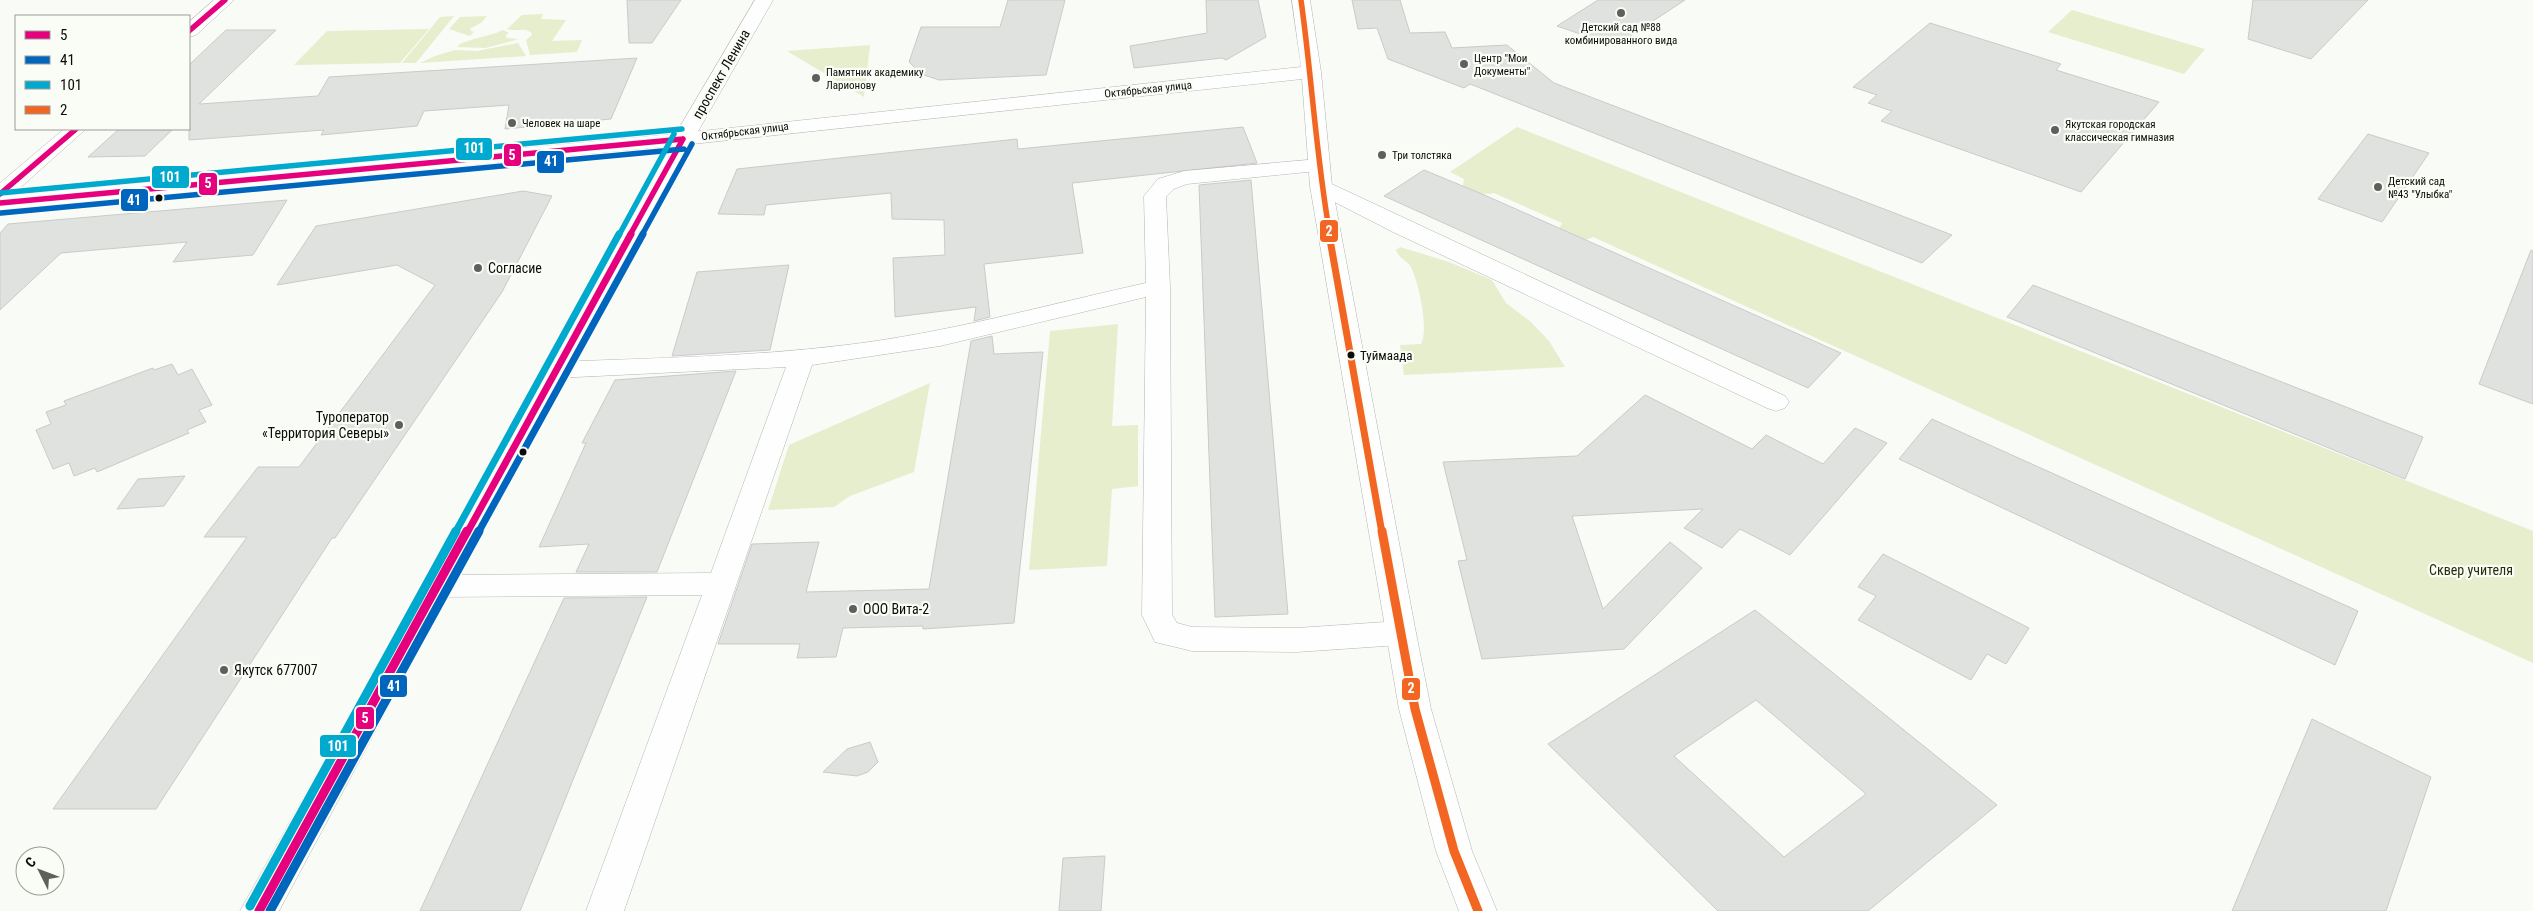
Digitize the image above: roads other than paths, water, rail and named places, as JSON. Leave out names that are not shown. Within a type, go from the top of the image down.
[{"type":"street","points":[[190,30],[225,0]]},
{"type":"street","name":"проспект Ленина","points":[[259,911],[683,138],[764,0]]},
{"type":"street","points":[[1301,0],[1311,72],[1320,176],[1400,633],[1415,709],[1454,851],[1478,911]]},
{"type":"street","name":"Октябрьская улица","points":[[0,203],[683,138],[1311,72]]},
{"type":"street","points":[[0,194],[75,130]]},
{"type":"street","points":[[1400,633],[1297,640],[1192,639],[1166,633],[1156,615],[1158,287],[1155,196],[1166,184],[1184,178],[1320,176],[1400,227],[1776,402]]},
{"type":"street","points":[[555,370],[802,358],[955,336],[969,330],[1158,287]]},
{"type":"street","points":[[605,911],[802,358]]},
{"type":"street","points":[[437,586],[722,584]]},
{"type":"place","name":"Детский сад №88 комбинированного вида","points":[[1621,13]]},
{"type":"place","name":"Центр \"Мои Документы\"","points":[[1464,64]]},
{"type":"place","name":"Памятник академику Ларионову","points":[[816,78]]},
{"type":"place","name":"Человек на шаре","points":[[512,123]]},
{"type":"place","name":"Якутская городская классическая гимназия","points":[[2055,130]]},
{"type":"place","name":"Три толстяка","points":[[1382,155]]},
{"type":"place","name":"Детский сад №43 \"Улыбка\"","points":[[2378,187]]},
{"type":"place","name":"Согласие","points":[[478,268]]},
{"type":"place","name":"Туймаада","points":[[1351,355]]},
{"type":"place","name":"Туроператор «Территория Северы»","points":[[399,425]]},
{"type":"place","name":"ООО Вита-2","points":[[853,609]]},
{"type":"place","name":"Якутск 677007","points":[[224,670]]},
{"type":"park label","name":"Сквер учителя","points":[[2471,570]]}]
